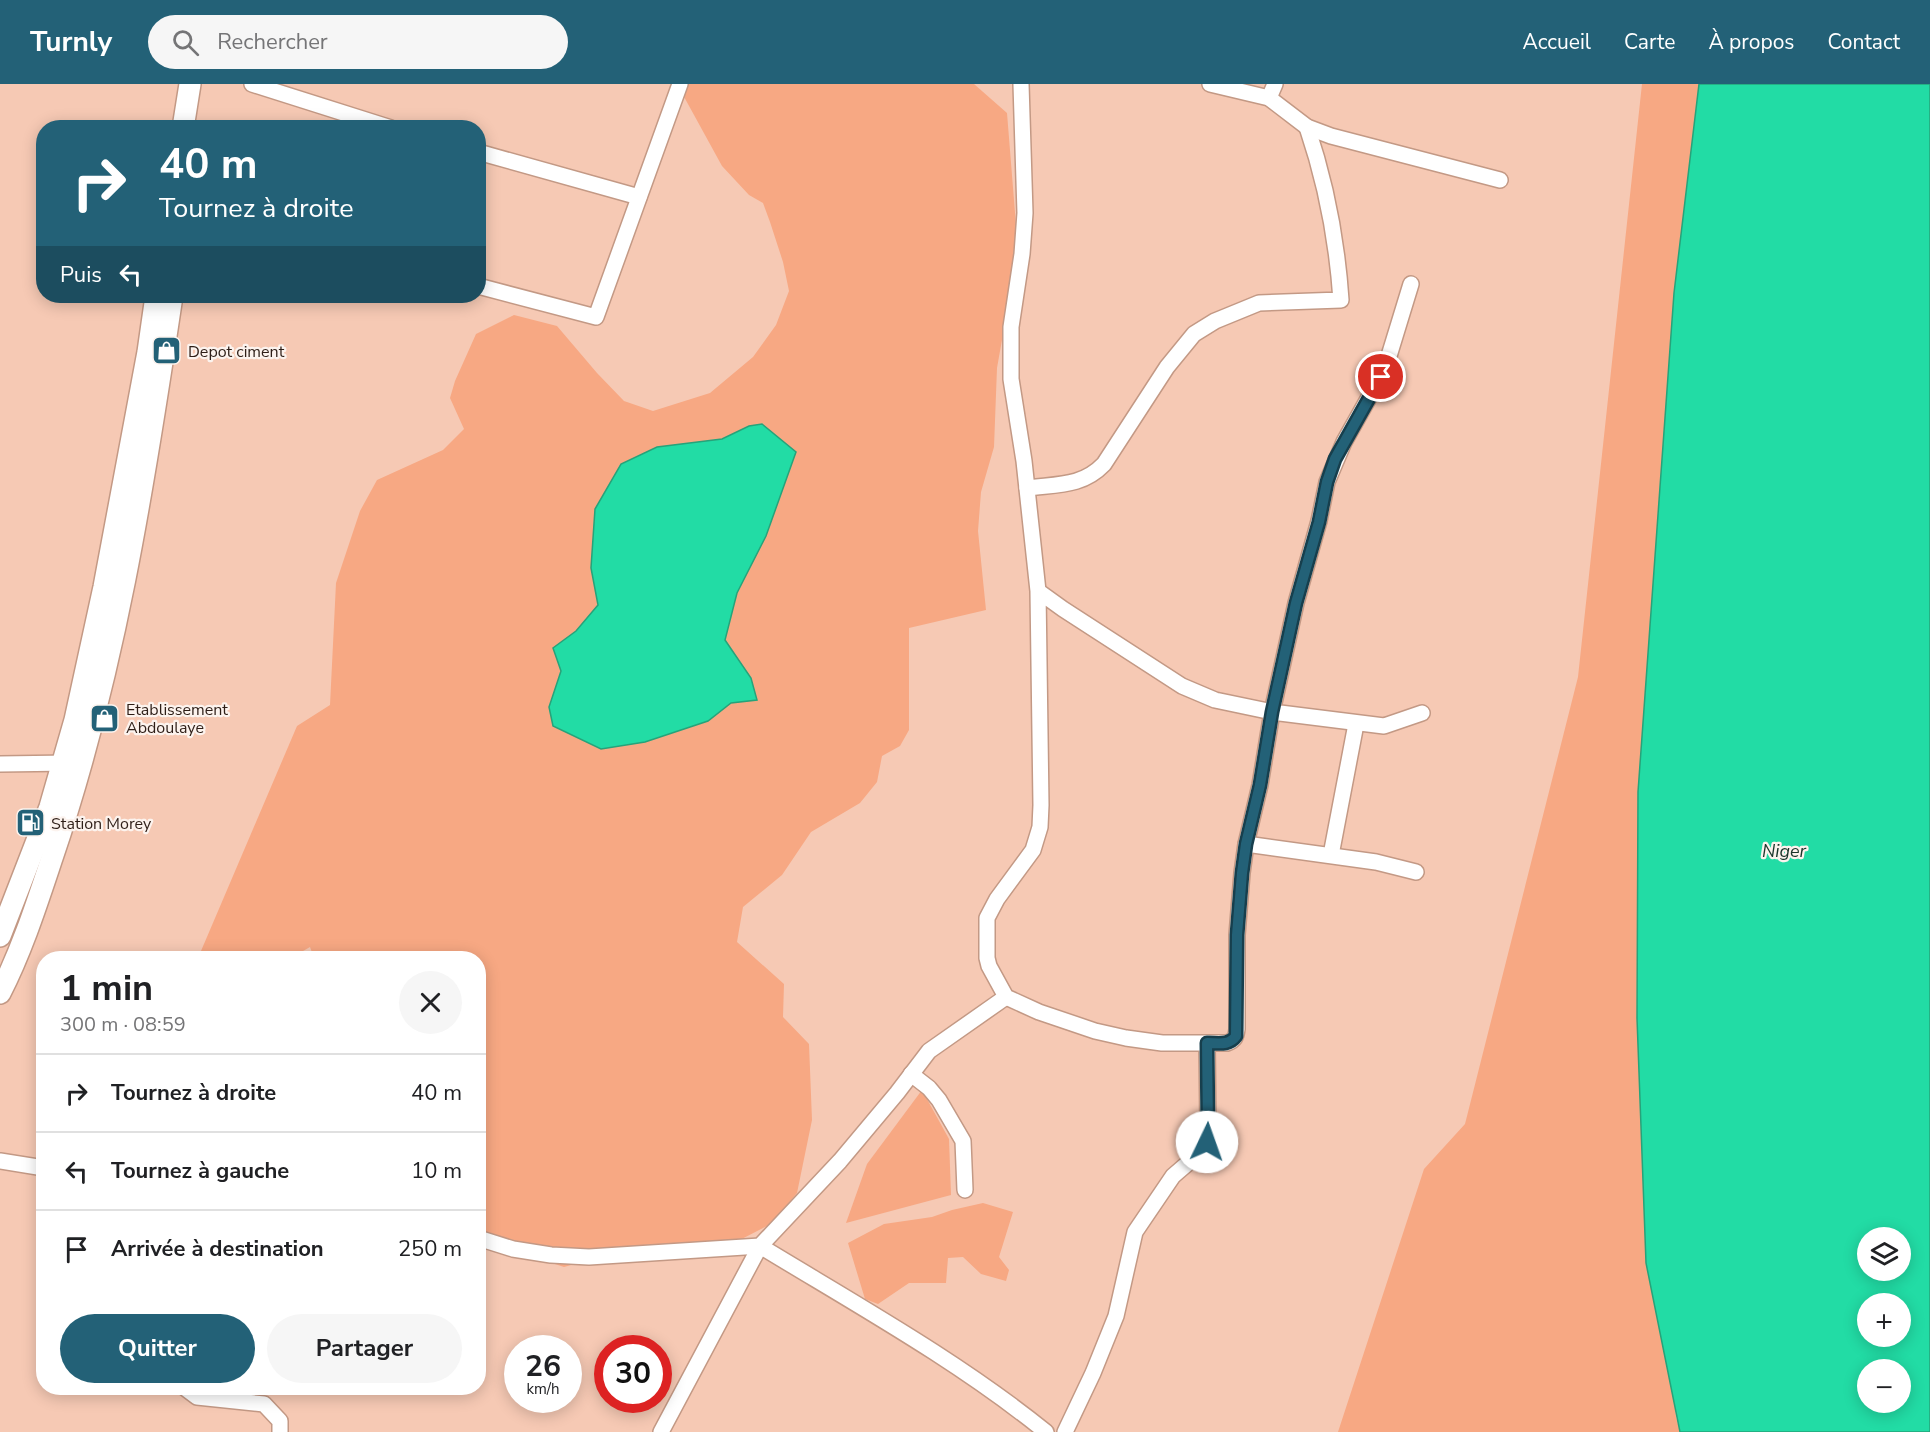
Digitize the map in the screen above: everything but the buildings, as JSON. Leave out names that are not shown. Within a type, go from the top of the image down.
[{"type":"main road","points":[[184,120],[190,84]]},
{"type":"main road","points":[[199,120],[205,84]]},
{"type":"main road","points":[[0,936],[50,807],[73,764],[155,303]]},
{"type":"main road","points":[[0,993],[32,918],[122,593],[171,303]]},
{"type":"street","points":[[252,84],[366,120]]},
{"type":"street","points":[[486,288],[596,317],[680,84]]},
{"type":"street","points":[[1021,84],[1025,213],[1022,254],[1011,327],[1011,379],[1027,488],[1038,591],[1041,805],[1040,827],[1033,850],[997,899],[987,918],[987,958],[1006,997],[1039,1012],[1095,1031],[1126,1038],[1162,1043],[1227,1043],[1236,1036],[1237,935],[1246,844],[1296,603],[1319,522],[1327,482],[1340,451],[1385,369],[1411,284]]},
{"type":"street","points":[[1027,488],[1082,481],[1093,476],[1104,464],[1167,367],[1194,334],[1215,321],[1259,303],[1341,300],[1338,256],[1322,170],[1307,127],[1272,91],[1210,84]]},
{"type":"street","points":[[1307,127],[1355,143],[1500,180]]},
{"type":"street","points":[[486,154],[639,197]]},
{"type":"street","points":[[1038,591],[1182,686],[1215,700],[1272,712],[1384,726],[1422,713]]},
{"type":"street","points":[[1332,855],[1356,723]]},
{"type":"street","points":[[0,764],[73,764]]},
{"type":"street","points":[[1246,844],[1376,862],[1416,872]]},
{"type":"street","points":[[661,1432],[760,1246],[840,1161],[928,1051],[1006,997]]},
{"type":"street","points":[[1065,1432],[1094,1374],[1112,1326],[1135,1233],[1173,1176],[1202,1151],[1207,1142],[1207,1043]]},
{"type":"street","points":[[911,1074],[929,1088],[939,1100],[963,1142],[965,1190]]},
{"type":"street","points":[[0,1161],[36,1167]]},
{"type":"street","points":[[486,1240],[523,1251],[589,1257],[760,1246],[910,1336],[1017,1409],[1046,1432]]},
{"type":"street","points":[[194,1395],[264,1404],[280,1421],[280,1432]]},
{"type":"shaded area","points":[[677,84],[974,84],[1007,113],[1018,250],[997,368],[994,447],[981,492],[978,531],[986,610],[909,628],[909,730],[900,746],[882,756],[877,782],[860,803],[811,832],[782,875],[743,907],[737,942],[784,984],[783,1017],[809,1044],[812,1120],[797,1193],[771,1224],[732,1244],[644,1245],[564,1267],[486,1240],[486,951],[311,951],[310,947],[303,951],[201,951],[297,726],[330,705],[336,583],[360,511],[377,480],[443,450],[464,429],[450,398],[476,334],[514,315],[557,326],[624,401],[653,411],[710,393],[753,357],[776,325],[789,291],[783,262],[770,222],[763,203],[749,195],[722,166]]},
{"type":"shaded area","points":[[1642,84],[1699,84],[1674,293],[1638,792],[1637,1018],[1676,1417],[1680,1432],[1338,1432],[1424,1169],[1465,1124],[1578,677]]},
{"type":"shaded area","points":[[922,1090],[949,1139],[951,1195],[846,1223],[867,1164]]},
{"type":"shaded area","points":[[983,1203],[1013,1212],[999,1257],[1009,1270],[1006,1281],[981,1274],[963,1257],[948,1258],[946,1283],[909,1283],[878,1304],[865,1299],[848,1243],[884,1224],[932,1217]]},
{"type":"water","name":"Niger","points":[[1699,84],[1930,84],[1930,1432],[1680,1432],[1646,1263],[1637,1018],[1638,792],[1674,293]]},
{"type":"water","points":[[762,424],[796,452],[766,536],[737,593],[725,640],[751,678],[757,700],[731,703],[708,721],[645,742],[601,749],[553,726],[549,707],[561,671],[553,648],[576,631],[598,605],[591,568],[595,509],[621,464],[657,447],[722,439],[749,426]]},
{"type":"place","name":"Depot ciment","points":[[167,351]]},
{"type":"place","name":"Etablissement Abdoulaye","points":[[105,718]]},
{"type":"place","name":"Station Morey","points":[[30,823]]},
{"type":"route","points":[[1207,1142],[1207,1043],[1227,1043],[1236,1036],[1237,935],[1246,844],[1296,603],[1335,459],[1381,377]]}]
